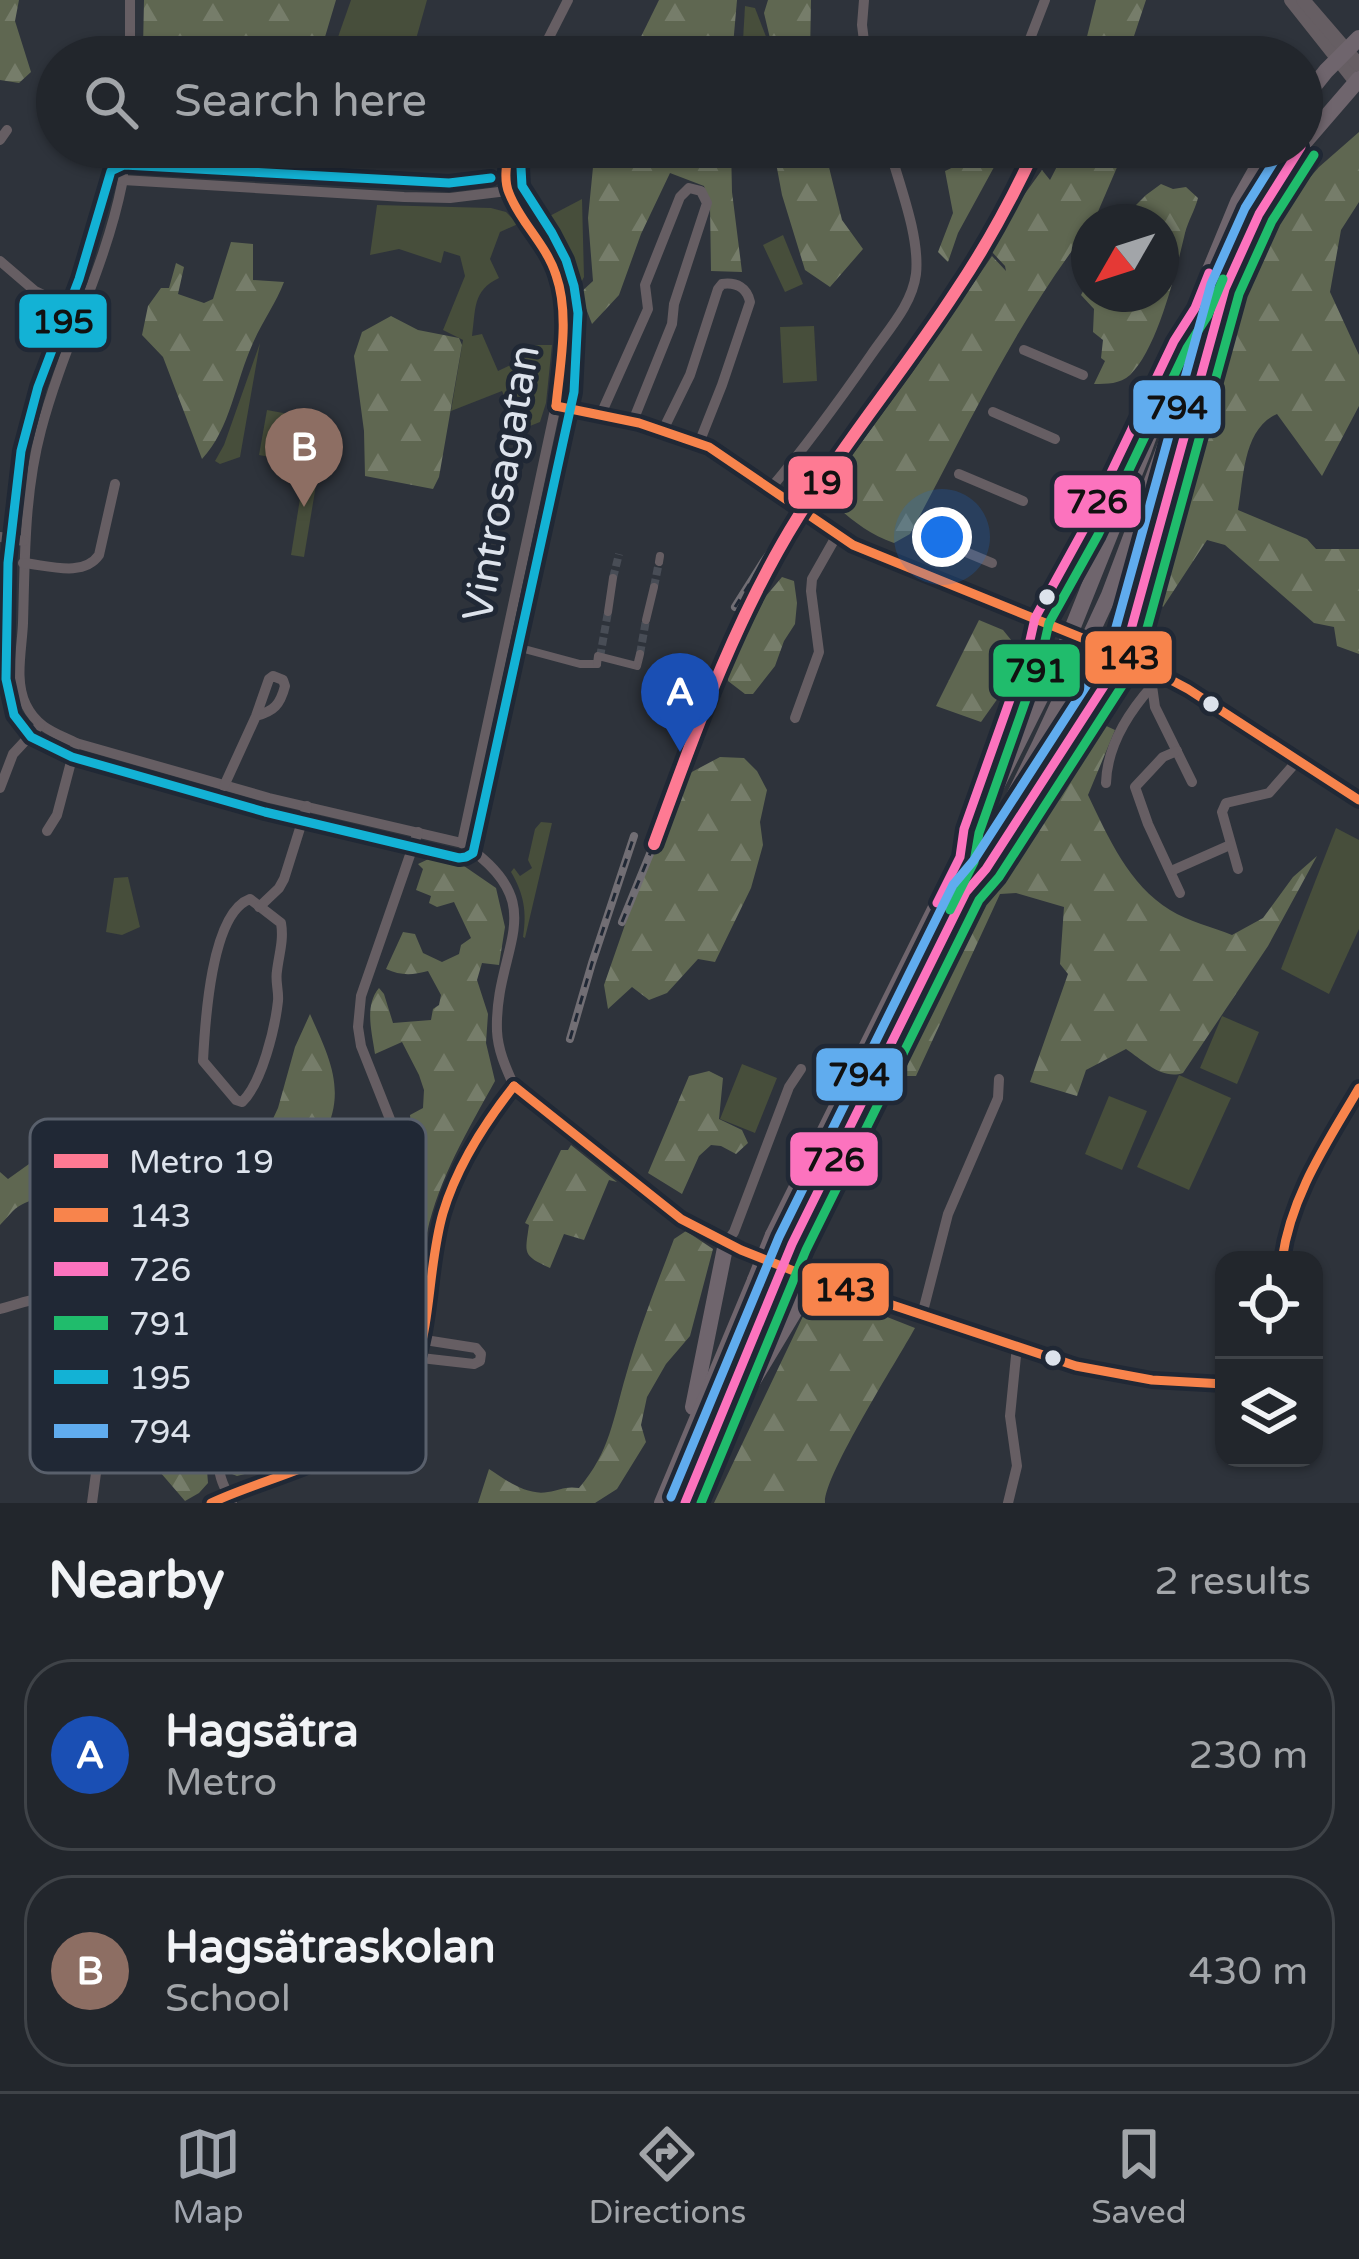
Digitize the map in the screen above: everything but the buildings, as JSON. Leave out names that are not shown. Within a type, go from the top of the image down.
[{"type":"main road","points":[[1323,77],[1347,50]]},
{"type":"main road","points":[[1323,119],[1358,75]]},
{"type":"main road","points":[[662,1503],[773,1235],[1030,719],[1090,588],[1195,308],[1238,202],[1257,168]]},
{"type":"main road","points":[[685,1503],[793,1244],[1039,746],[1108,595],[1225,289],[1259,214],[1287,168]]},
{"type":"main road","points":[[966,892],[1110,680],[1225,289]]},
{"type":"main road","points":[[960,857],[964,829],[1028,649],[1174,341],[1195,308]]},
{"type":"main road","points":[[673,1477],[697,1391],[726,1244]]},
{"type":"main road","points":[[699,1469],[814,1279]]},
{"type":"street","points":[[130,0],[130,36]]},
{"type":"street","points":[[550,36],[568,0]]},
{"type":"street","points":[[863,36],[864,0]]},
{"type":"street","points":[[1031,36],[1045,0]]},
{"type":"street","points":[[1291,0],[1347,50]]},
{"type":"street","points":[[1303,0],[1347,50],[1358,75]]},
{"type":"street","points":[[124,168],[82,313],[40,432],[24,542],[21,688],[37,721],[76,743],[224,786],[462,843],[490,864],[509,888],[516,911],[497,1033],[514,1086],[682,1219],[726,1244],[814,1279],[1076,1366],[1118,1375],[1215,1383]]},
{"type":"street","points":[[123,180],[450,198],[507,191],[506,168]]},
{"type":"street","points":[[771,488],[818,431],[914,286],[915,248],[894,168]]},
{"type":"street","points":[[601,414],[648,309],[645,285],[680,196],[689,188],[701,191],[707,203],[674,304],[672,325],[633,422]]},
{"type":"street","name":"Vintrosagatan","points":[[462,843],[556,406],[562,312],[557,276],[507,191]]},
{"type":"street","points":[[0,261],[35,291],[82,313]]},
{"type":"street","points":[[663,430],[690,375],[718,290],[722,284],[740,286],[750,302],[699,443]]},
{"type":"street","points":[[1024,350],[1083,375]]},
{"type":"street","points":[[556,406],[633,422],[699,443],[883,560],[1041,620],[1160,674],[1359,800]]},
{"type":"street","points":[[993,412],[1055,439]]},
{"type":"street","points":[[959,474],[1023,501]]},
{"type":"street","points":[[23,563],[82,569],[92,564],[116,484]]},
{"type":"street","points":[[795,718],[819,652],[812,579],[837,535]]},
{"type":"street","points":[[0,537],[24,542]]},
{"type":"street","points":[[944,543],[992,563]]},
{"type":"street","points":[[608,612],[614,578]]},
{"type":"street","points":[[646,620],[653,587]]},
{"type":"street","points":[[513,646],[592,666],[598,656],[637,666],[640,654]]},
{"type":"street","points":[[1106,783],[1119,732],[1160,674]]},
{"type":"street","points":[[663,676],[689,686]]},
{"type":"street","points":[[1152,686],[1155,707],[1192,782]]},
{"type":"street","points":[[224,786],[256,716]]},
{"type":"street","points":[[0,788],[13,754],[37,721]]},
{"type":"street","points":[[47,831],[57,815],[76,743]]},
{"type":"street","points":[[1177,751],[1163,757],[1135,787],[1180,893]]},
{"type":"street","points":[[1238,869],[1223,807],[1268,794],[1298,760]]},
{"type":"street","points":[[260,907],[280,888],[307,806]]},
{"type":"street","points":[[390,1119],[362,1046],[358,1027],[361,996],[418,832]]},
{"type":"street","points":[[1171,871],[1230,845]]},
{"type":"street","points":[[250,899],[260,907],[282,926],[275,978],[278,996],[259,1075],[242,1102],[204,1064],[204,1030],[226,920],[237,904],[250,899]]},
{"type":"street","points":[[726,1244],[789,1087],[801,1069]]},
{"type":"street","points":[[922,1315],[948,1214],[998,1098],[999,1079]]},
{"type":"street","points":[[426,1330],[434,1247],[452,1185],[477,1134],[514,1086]]},
{"type":"street","points":[[1283,1251],[1296,1202],[1359,1088]]},
{"type":"street","points":[[0,1309],[30,1302]]},
{"type":"street","points":[[426,1340],[476,1348],[481,1354],[473,1364],[426,1359]]},
{"type":"street","points":[[1008,1503],[1017,1466],[1010,1417],[1017,1346]]},
{"type":"street","points":[[92,1503],[97,1473]]},
{"type":"street","points":[[211,1503],[285,1473]]},
{"type":"green space","points":[[0,0],[19,0],[15,21],[31,72],[19,83],[0,80]]},
{"type":"green space","points":[[144,0],[336,0],[325,36],[143,36]]},
{"type":"green space","points":[[351,0],[427,0],[417,36],[338,36]]},
{"type":"green space","points":[[659,0],[737,0],[734,36],[641,36]]},
{"type":"green space","points":[[768,0],[811,0],[810,36],[769,36],[764,13]]},
{"type":"green space","points":[[1096,0],[1146,0],[1134,36],[1087,36]]},
{"type":"green space","points":[[745,6],[755,8],[766,36],[743,36]]},
{"type":"green space","points":[[1359,132],[1359,202],[1341,230],[1330,292],[1359,355],[1359,406],[1322,476],[1277,414],[1266,421],[1251,442],[1238,510],[1307,539],[1316,549],[1359,549],[1359,654],[1337,646],[1334,627],[1314,623],[1225,545],[1207,540],[1163,607],[1159,603],[1158,585],[1174,548],[1176,505],[1265,229],[1323,164]]},
{"type":"green space","points":[[593,168],[731,168],[742,272],[711,271],[710,206],[704,186],[670,173],[619,295],[592,324],[580,293],[593,281],[588,218]]},
{"type":"green space","points":[[777,168],[829,168],[842,220],[863,249],[830,287],[805,270]]},
{"type":"green space","points":[[994,168],[958,233],[948,262],[938,252],[953,213],[945,171]]},
{"type":"green space","points":[[1056,168],[1117,168],[1101,204],[1071,204],[1071,253],[1015,339],[910,534],[894,543],[884,539],[827,498],[831,484],[992,256],[1006,271],[992,252],[1042,170],[1050,180]]},
{"type":"green space","points":[[1161,184],[1186,187],[1198,198],[1179,255],[1179,204],[1137,204]]},
{"type":"green space","points":[[582,199],[584,277],[576,292],[542,220]]},
{"type":"green space","points":[[377,205],[491,208],[506,212],[518,224],[500,232],[490,259],[499,278],[480,295],[472,336],[482,334],[498,371],[536,353],[534,345],[552,345],[540,422],[520,430],[502,391],[451,411],[463,340],[443,330],[465,276],[460,256],[444,251],[441,263],[399,249],[370,255]]},
{"type":"green space","points":[[783,235],[803,284],[785,292],[763,245]]},
{"type":"green space","points":[[231,242],[253,244],[253,280],[284,282],[253,343],[220,433],[202,459],[163,357],[142,335],[148,306],[161,288],[169,288],[176,263],[184,267],[178,294],[204,303],[213,299]]},
{"type":"green space","points":[[1094,312],[1163,312],[1140,363],[1118,382],[1094,384],[1105,361],[1101,358],[1103,340],[1093,332]]},
{"type":"green space","points":[[391,316],[418,330],[459,338],[462,345],[433,489],[365,476],[354,356],[362,332]]},
{"type":"green space","points":[[814,326],[817,381],[783,383],[780,327]]},
{"type":"green space","points":[[260,343],[240,457],[220,464],[215,461]]},
{"type":"green space","points":[[267,410],[294,415],[286,460],[259,455]]},
{"type":"green space","points":[[309,478],[317,479],[304,557],[291,555],[302,486]]},
{"type":"green space","points":[[782,577],[794,581],[795,624],[775,666],[753,694],[745,694],[728,681],[728,670],[766,596]]},
{"type":"green space","points":[[979,620],[1003,630],[1016,646],[1003,691],[981,722],[936,706]]},
{"type":"green space","points":[[1101,715],[1102,724],[1115,730],[1088,795],[1131,874],[1170,910],[1232,935],[1263,918],[1293,877],[1317,856],[1268,946],[1183,1073],[1160,1072],[1126,1049],[1086,1070],[1077,1096],[1030,1082],[1068,974],[1060,964],[1064,907],[1016,893],[1000,894],[916,1076],[894,1071],[960,932]]},
{"type":"green space","points":[[720,757],[744,758],[767,790],[760,822],[763,845],[751,888],[715,962],[698,959],[667,993],[649,1000],[632,987],[608,1009],[604,985],[672,808],[688,774]]},
{"type":"green space","points":[[541,822],[552,823],[525,938],[523,903],[511,872],[514,868],[520,876],[532,868],[528,860]]},
{"type":"green space","points":[[1336,828],[1359,840],[1359,929],[1329,994],[1281,969]]},
{"type":"green space","points":[[437,855],[496,888],[505,927],[499,965],[482,963],[477,980],[488,1014],[486,1043],[495,1081],[455,1155],[426,1239],[426,1119],[410,1119],[410,1115],[423,1108],[424,1090],[402,1042],[375,1054],[372,1003],[379,988],[393,1023],[431,1020],[441,995],[428,971],[407,974],[386,969],[403,932],[415,934],[423,953],[442,962],[459,954],[461,945],[471,938],[454,902],[437,907],[429,903],[431,896],[416,890],[423,869],[418,864]]},
{"type":"green space","points":[[128,877],[140,927],[122,935],[106,932],[114,878]]},
{"type":"green space","points":[[310,1014],[333,1074],[331,1119],[273,1119]]},
{"type":"green space","points":[[1222,1016],[1259,1032],[1237,1084],[1200,1068]]},
{"type":"green space","points":[[742,1064],[777,1078],[755,1133],[720,1119]]},
{"type":"green space","points":[[709,1071],[723,1078],[719,1119],[742,1130],[748,1143],[736,1154],[711,1145],[699,1156],[682,1194],[648,1173],[689,1076]]},
{"type":"green space","points":[[1179,1075],[1231,1098],[1189,1190],[1137,1167]]},
{"type":"green space","points":[[1109,1096],[1147,1111],[1122,1170],[1085,1154]]},
{"type":"green space","points":[[571,1145],[617,1182],[609,1180],[584,1240],[564,1234],[550,1268],[528,1253],[529,1225],[525,1223],[561,1150]]},
{"type":"green space","points":[[30,1163],[30,1201],[0,1225],[0,1172],[8,1179]]},
{"type":"green space","points":[[686,1231],[713,1249],[690,1336],[647,1397],[641,1425],[646,1442],[617,1489],[595,1503],[478,1503],[489,1469],[540,1493],[579,1488],[589,1475],[609,1434],[674,1239]]},
{"type":"green space","points":[[816,1289],[915,1328],[848,1444],[825,1503],[714,1503]]},
{"type":"green space","points":[[161,1473],[207,1473],[208,1483],[185,1501]]},
{"type":"tunnel","points":[[613,578],[619,554]]},
{"type":"tunnel","points":[[654,587],[659,562]]},
{"type":"tunnel","points":[[600,657],[608,612]]},
{"type":"tunnel","points":[[640,654],[646,620]]},
{"type":"tunnel","points":[[689,686],[714,699]]},
{"type":"railway","points":[[735,607],[829,470]]},
{"type":"railway","points":[[570,1039],[634,836]]},
{"type":"railway","points":[[622,922],[654,844]]},
{"type":"metro line","name":"19","points":[[654,844],[718,676],[775,555],[967,274],[1025,168]]},
{"type":"transit line","name":"195","points":[[118,168],[111,171],[21,451],[8,563],[6,679],[14,715],[31,737],[72,757],[265,812],[459,858],[473,853],[574,392],[578,313],[574,286],[552,233],[522,186],[521,168]]},
{"type":"transit line","name":"195","points":[[178,168],[449,183],[491,178]]},
{"type":"transit line","name":"143","points":[[507,168],[509,193],[552,264],[560,290],[563,340],[556,406]]},
{"type":"transit line","name":"794","points":[[671,1497],[779,1237],[953,885],[974,860],[1110,649],[1211,284],[1245,208],[1270,168]]},
{"type":"transit line","name":"726","points":[[685,1503],[792,1244],[966,892],[986,869],[1124,655],[1225,289],[1259,214],[1288,168]]},
{"type":"transit line","name":"791","points":[[701,1503],[806,1250],[979,900],[999,877],[1138,661],[1239,294],[1272,221],[1306,168]]},
{"type":"transit line","name":"726","points":[[937,903],[960,857],[964,829],[1035,618],[1084,529],[1209,273]]},
{"type":"transit line","name":"791","points":[[950,910],[974,862],[979,833],[1049,623],[1098,535],[1223,279]]},
{"type":"transit line","name":"143","points":[[556,406],[639,423],[709,447],[853,545],[1124,655],[1188,689],[1359,800]]},
{"type":"transit line","name":"143","points":[[514,1086],[681,1219],[741,1250],[1076,1366],[1152,1380],[1215,1384]]},
{"type":"transit line","name":"143","points":[[426,1319],[449,1196],[472,1146],[514,1086]]},
{"type":"transit line","name":"143","points":[[1284,1251],[1302,1192],[1359,1088]]},
{"type":"transit line","name":"143","points":[[211,1503],[289,1473]]},
{"type":"place","name":"Hagsätraskolan","points":[[304,507]]},
{"type":"place","name":"Hagsätra","points":[[680,752]]}]
